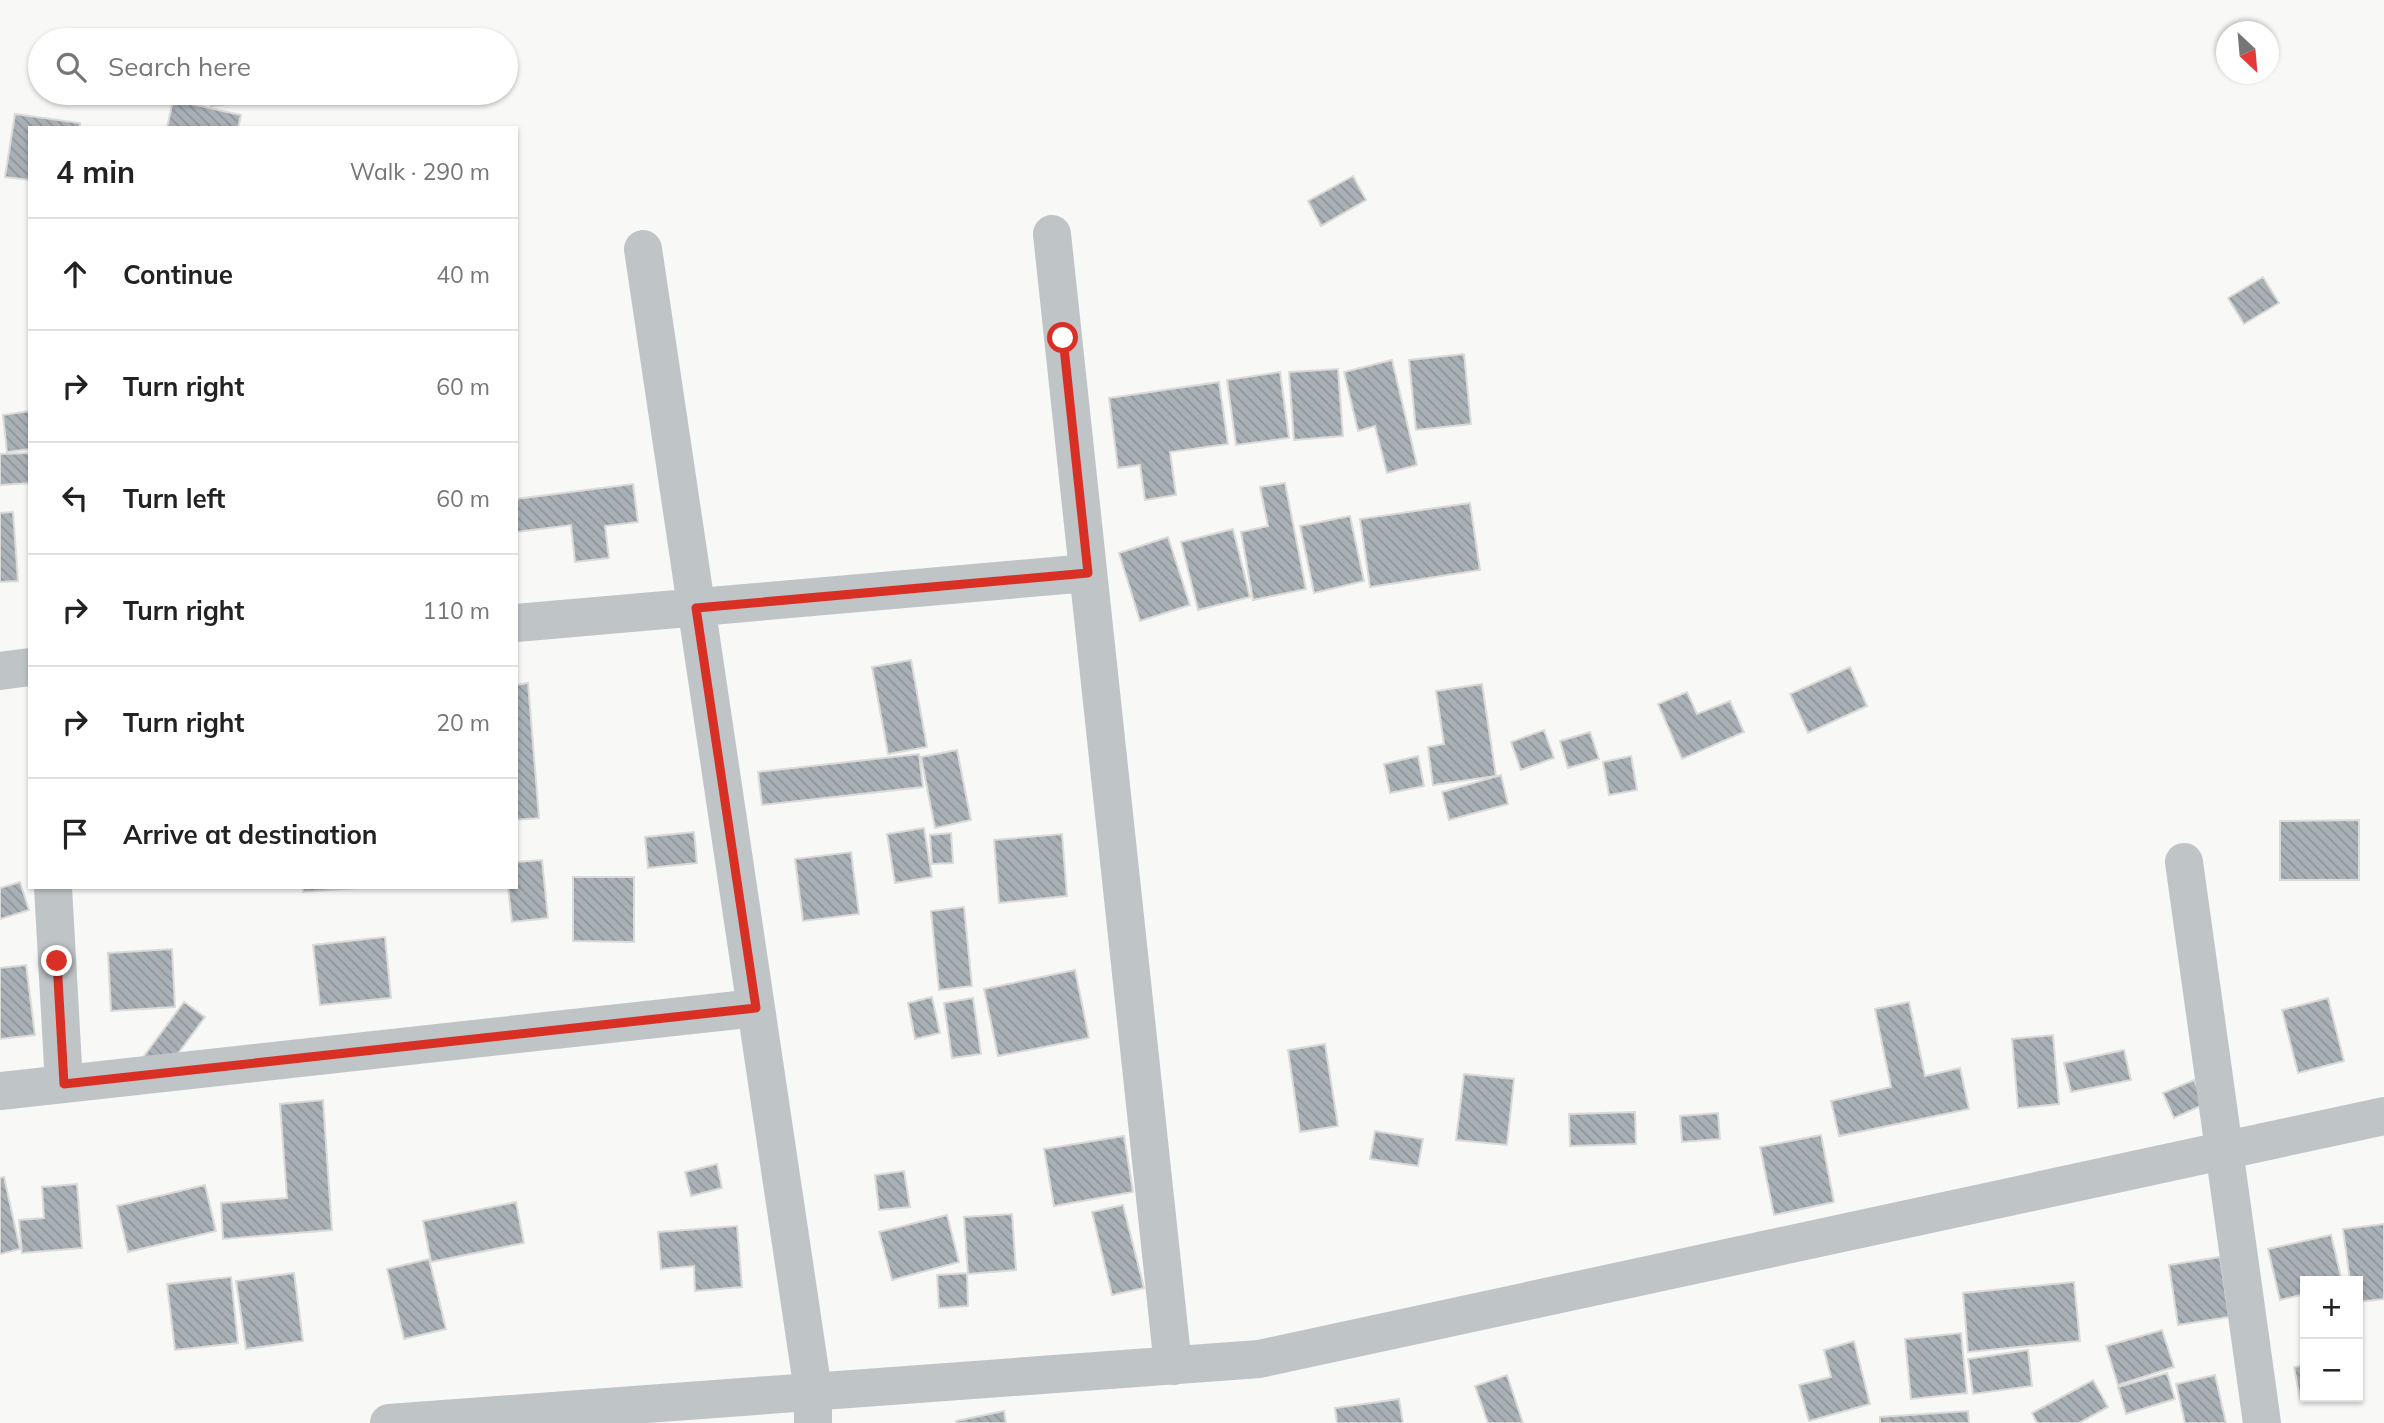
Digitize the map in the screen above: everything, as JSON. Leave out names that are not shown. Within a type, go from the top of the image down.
[{"type":"street","points":[[1052,234],[1173,1366]]},
{"type":"street","points":[[643,249],[813,1407]]},
{"type":"street","points":[[518,624],[1088,573]]},
{"type":"street","points":[[0,671],[28,667]]},
{"type":"street","points":[[2184,862],[2262,1423]]},
{"type":"street","points":[[53,889],[64,1084]]},
{"type":"street","points":[[0,1091],[756,1008]]},
{"type":"street","points":[[388,1423],[813,1407],[1173,1366],[1259,1359],[2384,1116]]},
{"type":"building","points":[[172,105],[196,105],[241,115],[238,126],[167,126]]},
{"type":"building","points":[[15,114],[80,123],[80,126],[28,126],[28,180],[5,177]]},
{"type":"building","points":[[1353,176],[1366,200],[1321,226],[1308,201]]},
{"type":"building","points":[[2263,277],[2279,303],[2244,324],[2228,298]]},
{"type":"building","points":[[1464,354],[1471,424],[1416,430],[1409,360]]},
{"type":"building","points":[[1392,360],[1417,465],[1387,473],[1375,426],[1358,431],[1344,372]]},
{"type":"building","points":[[1338,369],[1343,436],[1294,440],[1289,372]]},
{"type":"building","points":[[1280,372],[1289,438],[1236,445],[1227,380]]},
{"type":"building","points":[[1219,382],[1228,444],[1170,452],[1176,495],[1145,500],[1140,465],[1118,468],[1109,398]]},
{"type":"building","points":[[28,411],[28,449],[7,452],[3,415]]},
{"type":"building","points":[[28,453],[28,483],[0,485],[0,454]]},
{"type":"building","points":[[1285,483],[1306,589],[1253,600],[1241,532],[1268,526],[1260,487]]},
{"type":"building","points":[[633,484],[638,522],[605,526],[609,558],[575,562],[571,525],[518,532],[518,499]]},
{"type":"building","points":[[1470,503],[1480,570],[1370,587],[1360,519]]},
{"type":"building","points":[[13,512],[18,581],[0,582],[0,513]]},
{"type":"building","points":[[1350,516],[1364,581],[1314,593],[1300,526]]},
{"type":"building","points":[[1233,529],[1250,597],[1198,610],[1181,542]]},
{"type":"building","points":[[1168,537],[1190,605],[1140,621],[1119,553]]},
{"type":"building","points":[[911,660],[927,747],[888,754],[872,667]]},
{"type":"building","points":[[1850,667],[1867,706],[1808,733],[1790,694]]},
{"type":"building","points":[[528,683],[539,818],[518,820],[518,685]]},
{"type":"building","points":[[1482,684],[1496,776],[1433,785],[1428,747],[1444,744],[1436,691]]},
{"type":"building","points":[[1687,692],[1697,714],[1730,701],[1744,732],[1682,759],[1658,704]]},
{"type":"building","points":[[1544,730],[1554,758],[1521,770],[1511,742]]},
{"type":"building","points":[[1590,732],[1599,759],[1568,768],[1560,741]]},
{"type":"building","points":[[957,750],[971,820],[935,828],[921,757]]},
{"type":"building","points":[[919,754],[923,787],[762,805],[758,772]]},
{"type":"building","points":[[1418,756],[1424,786],[1390,793],[1384,764]]},
{"type":"building","points":[[1631,756],[1637,790],[1609,795],[1603,762]]},
{"type":"building","points":[[1501,775],[1508,804],[1449,820],[1442,792]]},
{"type":"building","points":[[2359,820],[2359,880],[2280,880],[2280,821]]},
{"type":"building","points":[[924,828],[932,877],[895,883],[887,834]]},
{"type":"building","points":[[694,832],[697,863],[648,868],[645,837]]},
{"type":"building","points":[[951,833],[953,863],[932,864],[930,835]]},
{"type":"building","points":[[1062,834],[1067,896],[999,903],[994,840]]},
{"type":"building","points":[[851,852],[859,914],[803,921],[795,859]]},
{"type":"building","points":[[542,860],[548,918],[512,922],[508,889],[518,889],[518,862]]},
{"type":"building","points":[[573,877],[634,877],[634,942],[573,941]]},
{"type":"building","points":[[20,882],[29,910],[0,919],[0,888]]},
{"type":"building","points":[[303,889],[344,889],[303,892]]},
{"type":"building","points":[[964,907],[972,986],[939,990],[931,911]]},
{"type":"building","points":[[385,937],[391,998],[320,1005],[313,945]]},
{"type":"building","points":[[172,949],[175,1007],[111,1011],[108,953]]},
{"type":"building","points":[[26,965],[35,1035],[0,1039],[0,968]]},
{"type":"building","points":[[1075,970],[1089,1038],[998,1056],[984,989]]},
{"type":"building","points":[[932,997],[940,1033],[915,1039],[908,1003]]},
{"type":"building","points":[[973,998],[981,1054],[952,1058],[944,1003]]},
{"type":"building","points":[[2328,998],[2344,1061],[2298,1073],[2282,1010]]},
{"type":"building","points":[[184,1002],[205,1017],[165,1071],[144,1056]]},
{"type":"building","points":[[1909,1002],[1925,1076],[1960,1068],[1969,1109],[1839,1136],[1831,1101],[1891,1087],[1875,1009]]},
{"type":"building","points":[[2053,1035],[2059,1104],[2018,1108],[2012,1039]]},
{"type":"building","points":[[1325,1044],[1338,1126],[1300,1132],[1288,1050]]},
{"type":"building","points":[[2124,1050],[2131,1080],[2071,1092],[2064,1063]]},
{"type":"building","points":[[1464,1074],[1514,1079],[1507,1145],[1456,1140]]},
{"type":"building","points":[[2194,1080],[2205,1104],[2174,1118],[2163,1093]]},
{"type":"building","points":[[323,1100],[332,1230],[223,1239],[221,1203],[287,1198],[280,1104]]},
{"type":"building","points":[[1635,1112],[1636,1144],[1570,1146],[1569,1114]]},
{"type":"building","points":[[1718,1113],[1720,1139],[1682,1142],[1680,1116]]},
{"type":"building","points":[[1375,1131],[1423,1139],[1418,1166],[1370,1159]]},
{"type":"building","points":[[1821,1135],[1834,1202],[1774,1215],[1760,1147]]},
{"type":"building","points":[[1124,1136],[1133,1192],[1054,1206],[1044,1149]]},
{"type":"building","points":[[717,1164],[722,1188],[691,1196],[685,1172]]},
{"type":"building","points":[[904,1171],[910,1207],[879,1210],[875,1175]]},
{"type":"building","points":[[4,1177],[20,1249],[0,1254],[0,1178]]},
{"type":"building","points":[[77,1184],[82,1248],[22,1253],[19,1220],[44,1218],[42,1187]]},
{"type":"building","points":[[205,1185],[216,1231],[128,1252],[117,1206]]},
{"type":"building","points":[[516,1202],[524,1243],[431,1262],[423,1221]]},
{"type":"building","points":[[1123,1205],[1144,1288],[1112,1295],[1092,1212]]},
{"type":"building","points":[[1012,1214],[1016,1270],[968,1274],[964,1217]]},
{"type":"building","points":[[947,1215],[959,1262],[892,1280],[879,1232]]},
{"type":"building","points":[[2384,1224],[2384,1299],[2363,1301],[2363,1276],[2349,1276],[2343,1229]]},
{"type":"building","points":[[737,1226],[742,1287],[695,1291],[694,1266],[661,1269],[658,1232]]},
{"type":"building","points":[[2331,1235],[2341,1276],[2300,1276],[2300,1295],[2280,1300],[2268,1249]]},
{"type":"building","points":[[2220,1257],[2229,1317],[2178,1325],[2169,1265]]},
{"type":"building","points":[[429,1259],[446,1329],[404,1339],[387,1269]]},
{"type":"building","points":[[294,1273],[303,1341],[246,1349],[236,1281]]},
{"type":"building","points":[[967,1273],[968,1306],[939,1308],[937,1275]]},
{"type":"building","points":[[231,1277],[238,1343],[175,1350],[167,1284]]},
{"type":"building","points":[[2074,1282],[2080,1341],[1968,1352],[1963,1293]]},
{"type":"building","points":[[2162,1330],[2174,1367],[2118,1385],[2106,1346]]},
{"type":"building","points":[[1961,1333],[1967,1393],[1911,1399],[1905,1339]]},
{"type":"building","points":[[1854,1341],[1870,1404],[1809,1421],[1799,1385],[1831,1377],[1824,1350]]},
{"type":"building","points":[[2028,1350],[2032,1386],[1973,1394],[1968,1359]]},
{"type":"building","points":[[2300,1366],[2300,1399],[2294,1367]]},
{"type":"building","points":[[2167,1373],[2175,1399],[2126,1414],[2118,1387]]},
{"type":"building","points":[[1507,1375],[1523,1423],[1488,1423],[1475,1386]]},
{"type":"building","points":[[2215,1375],[2226,1423],[2185,1423],[2176,1384]]},
{"type":"building","points":[[2093,1380],[2108,1407],[2079,1423],[2037,1423],[2032,1413]]},
{"type":"building","points":[[1399,1399],[1403,1423],[1337,1423],[1335,1408]]},
{"type":"building","points":[[1004,1411],[1006,1423],[956,1421]]},
{"type":"building","points":[[1968,1411],[1969,1423],[1880,1423],[1880,1417]]},
{"type":"route","points":[[57,961],[64,1084],[756,1008],[696,608],[1088,573],[1063,338]]}]
